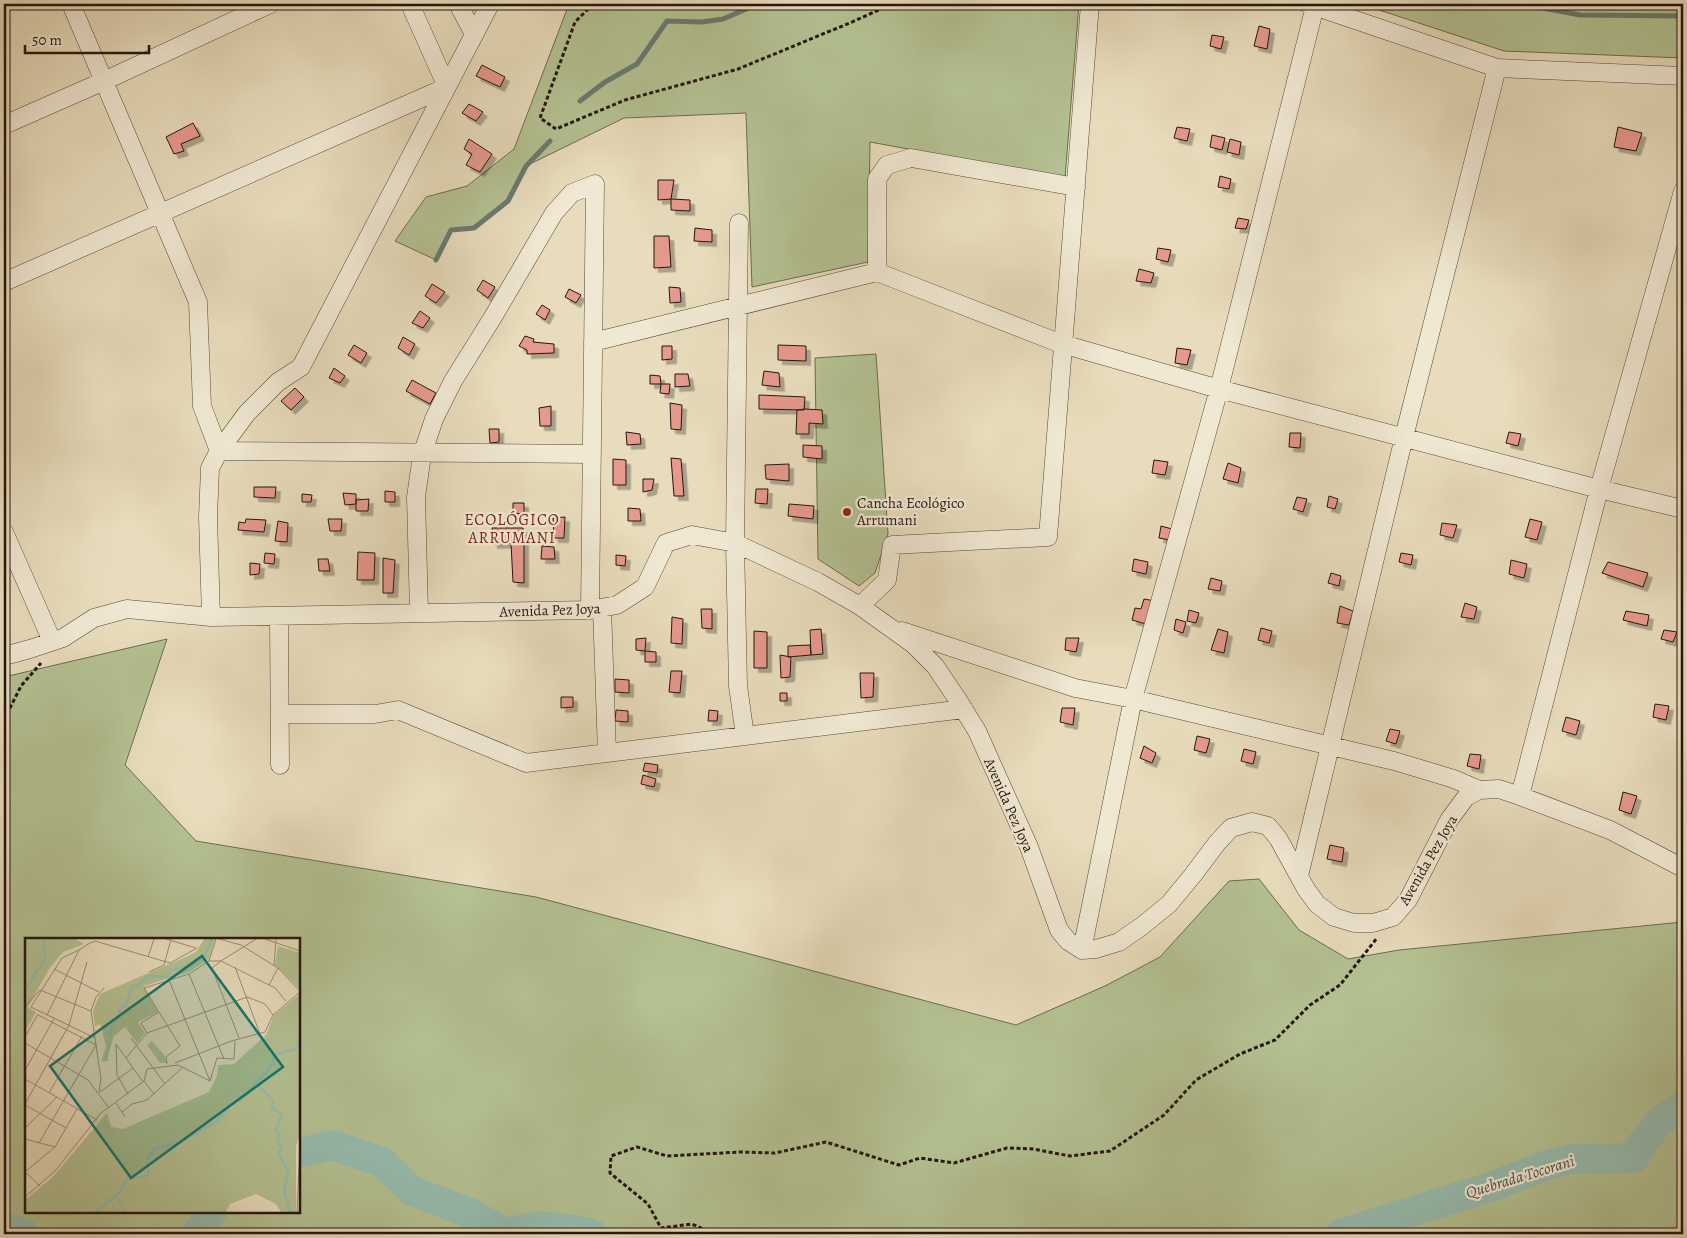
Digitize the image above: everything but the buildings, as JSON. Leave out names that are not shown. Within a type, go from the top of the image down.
[{"type":"street","points":[[71,4],[198,302],[202,406],[219,451]]},
{"type":"street","points":[[4,125],[270,4]]},
{"type":"street","points":[[410,4],[447,86]]},
{"type":"street","points":[[458,4],[474,34]]},
{"type":"street","points":[[212,617],[208,517],[210,468],[219,451],[247,413],[278,382],[301,367],[490,4]]},
{"type":"street","points":[[860,606],[887,580],[892,544],[1048,537],[1090,4]]},
{"type":"street","points":[[1082,950],[1133,699],[1219,389],[1311,5],[1497,68],[1683,76]]},
{"type":"street","points":[[1299,876],[1404,437],[1497,68]]},
{"type":"street","points":[[4,282],[447,86]]},
{"type":"street","points":[[878,272],[877,179],[887,165],[911,158],[1076,187]]},
{"type":"street","points":[[419,613],[416,497],[422,452],[434,419],[453,381],[554,213],[572,193],[595,184],[592,454],[596,609],[607,753]]},
{"type":"street","points":[[1520,796],[1598,489],[1683,191]]},
{"type":"street","points":[[739,223],[735,543],[738,686],[745,736]]},
{"type":"street","points":[[593,342],[738,307],[822,284],[878,272],[1063,344],[1219,389],[1598,489],[1683,509]]},
{"type":"street","points":[[219,451],[592,454]]},
{"type":"street","points":[[4,532],[52,641]]},
{"type":"street","name":"Avenida Pez Joya","points":[[4,656],[63,638],[94,618],[127,609],[212,617],[596,609],[617,605],[645,587],[666,543],[692,535],[735,543],[818,582],[860,606],[913,644],[935,666],[977,732],[1029,847],[1059,930],[1068,941],[1082,950],[1096,949],[1118,942],[1142,926],[1169,904],[1231,828],[1252,822],[1268,826],[1278,838],[1317,904],[1334,917],[1354,923],[1373,923],[1394,917],[1408,900],[1449,820],[1466,797],[1480,790]]},
{"type":"street","points":[[279,616],[280,765]]},
{"type":"street","points":[[891,627],[1075,688],[1133,699],[1394,761],[1454,779],[1480,790],[1499,789],[1610,830],[1683,868]]},
{"type":"street","points":[[280,714],[375,714],[398,710],[526,763],[964,709]]},
{"type":"path","points":[[593,4],[575,22],[540,118],[556,129],[625,100],[738,69],[892,4]]},
{"type":"path","points":[[4,720],[21,686],[45,658]]},
{"type":"path","points":[[714,1234],[692,1224],[661,1228],[648,1204],[610,1173],[611,1156],[637,1147],[667,1156],[740,1152],[775,1153],[826,1142],[899,1165],[920,1158],[954,1164],[1007,1148],[1033,1149],[1070,1156],[1110,1151],[1164,1115],[1196,1080],[1240,1054],[1275,1040],[1310,1005],[1340,985],[1394,917]]},
{"type":"green space","points":[[569,4],[1079,4],[1065,178],[870,142],[868,262],[752,287],[746,113],[624,118],[526,166],[508,201],[474,228],[451,231],[436,260],[395,241],[426,197],[467,186],[514,149]]},
{"type":"green space","points":[[1361,4],[1683,4],[1683,58],[1504,51]]},
{"type":"green space","points":[[876,354],[888,534],[875,573],[859,586],[818,559],[815,358]]},
{"type":"green space","points":[[167,639],[125,765],[196,841],[536,897],[1016,1025],[1105,986],[1160,957],[1229,881],[1259,879],[1299,930],[1348,959],[1399,950],[1683,922],[1683,1234],[4,1234],[4,677]]},
{"type":"waterway","points":[[580,101],[605,82],[637,64],[667,21],[702,22],[723,19],[758,4]]},
{"type":"waterway","points":[[1522,4],[1580,15],[1683,16]]},
{"type":"waterway","points":[[436,260],[451,230],[474,228],[508,201],[526,166],[550,141]]},
{"type":"waterway","name":"Quebrada Tocorani","points":[[1340,1234],[1490,1187],[1545,1166],[1570,1159],[1634,1158],[1642,1144],[1660,1121],[1683,1106]]},
{"type":"waterway","name":"Quebrada Tocorani","points":[[300,1153],[332,1145],[382,1162],[412,1191],[470,1213],[505,1233],[540,1226],[592,1234]]},
{"type":"waterway","name":"Quebrada Tocorani","points":[[196,1234],[211,1213]]},
{"type":"waterway","points":[[1405,1214],[1406,1234]]},
{"type":"waterway","name":"Quebrada Tocorani","points":[[4,1227],[25,1234]]},
{"type":"place","name":"Cancha Ecológico Arrumani","points":[[847,512]]},
{"type":"district","name":"ECOLÓGICO ARRUMANI","points":[[512,529]]}]
